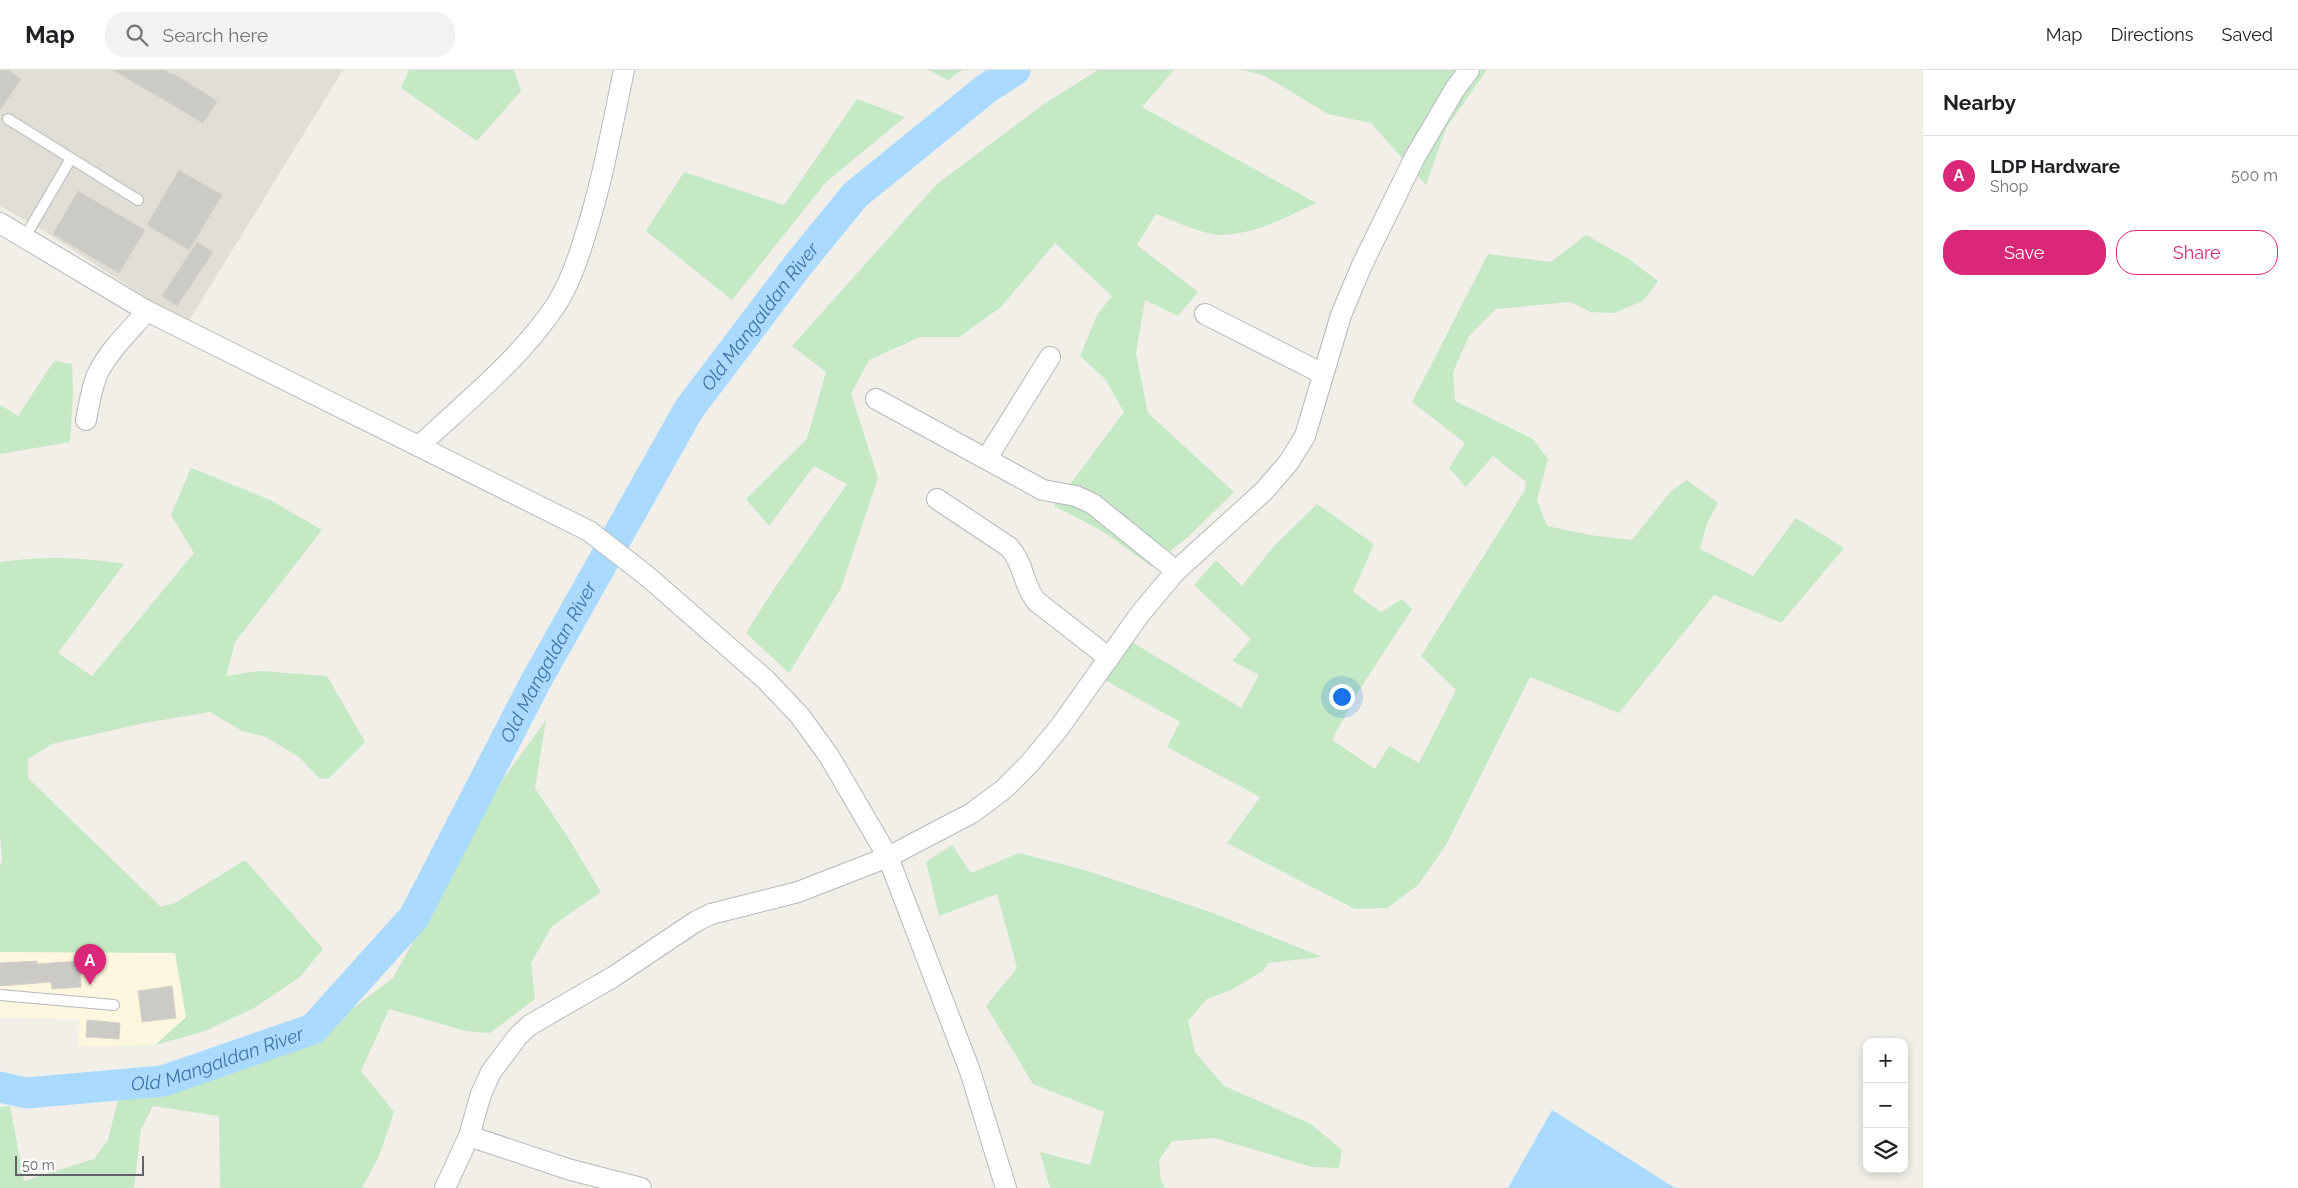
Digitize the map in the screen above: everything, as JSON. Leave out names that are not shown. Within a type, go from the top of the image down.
[{"type":"street","points":[[419,446],[518,351],[537,331],[557,304],[574,270],[595,207],[624,70]]},
{"type":"street","points":[[446,1188],[469,1136],[481,1094],[491,1072],[518,1036],[530,1025],[613,977],[695,922],[711,914],[798,892],[888,857],[966,817],[1004,789],[1030,763],[1059,728],[1140,614],[1176,571],[1264,491],[1289,462],[1305,436],[1341,315],[1362,265],[1415,156],[1455,89],[1469,70]]},
{"type":"street","points":[[0,223],[147,311],[589,531],[647,576],[766,680],[800,716],[829,756],[888,857],[970,1071],[1006,1188]]},
{"type":"street","points":[[86,420],[90,394],[98,373],[113,351],[147,311]]},
{"type":"street","points":[[1205,314],[1323,374]]},
{"type":"street","points":[[987,458],[1050,357]]},
{"type":"street","points":[[876,399],[1043,490],[1076,496],[1093,504],[1176,571]]},
{"type":"street","points":[[937,499],[1009,547],[1016,554],[1029,593],[1036,601],[1109,658]]},
{"type":"street","points":[[469,1136],[571,1170],[641,1188]]},
{"type":"lane","points":[[8,119],[70,160],[138,200]]},
{"type":"lane","points":[[25,237],[70,160]]},
{"type":"lane","points":[[0,995],[114,1004]]},
{"type":"shaded area","points":[[0,70],[343,70],[187,324],[39,228],[0,206]]},
{"type":"shaded area","points":[[0,952],[176,953],[186,1017],[155,1045],[78,1046],[80,1019],[0,1018]]},
{"type":"green space","points":[[409,70],[514,70],[521,91],[477,141],[401,88]]},
{"type":"green space","points":[[928,70],[962,70],[948,80]]},
{"type":"green space","points":[[1098,70],[1174,70],[1142,107],[1316,203],[1259,228],[1247,232],[1222,235],[1198,230],[1156,214],[1137,245],[1198,292],[1178,316],[1145,300],[1136,353],[1148,413],[1234,492],[1189,536],[1151,566],[1102,531],[1054,506],[1124,412],[1105,379],[1080,356],[1097,315],[1112,296],[1055,243],[1001,307],[959,337],[920,337],[869,360],[851,394],[878,478],[841,588],[789,673],[746,633],[847,484],[814,466],[769,526],[746,499],[807,439],[826,372],[792,346],[937,184],[1044,104]]},
{"type":"green space","points":[[1244,70],[1487,70],[1446,128],[1426,185],[1371,123],[1328,114],[1265,76]]},
{"type":"green space","points":[[857,99],[905,117],[826,182],[732,300],[646,231],[684,172],[784,205]]},
{"type":"green space","points":[[1586,235],[1629,259],[1658,281],[1643,301],[1614,313],[1591,312],[1570,302],[1496,309],[1469,336],[1453,372],[1455,401],[1533,439],[1548,459],[1537,500],[1547,526],[1590,535],[1632,540],[1671,491],[1687,480],[1718,503],[1707,523],[1700,549],[1753,576],[1796,518],[1844,548],[1781,623],[1714,595],[1619,713],[1530,677],[1446,845],[1418,885],[1387,908],[1355,909],[1227,843],[1260,797],[1167,747],[1180,722],[1092,673],[1117,633],[1241,708],[1259,675],[1232,661],[1251,639],[1194,585],[1216,560],[1242,586],[1274,546],[1317,504],[1374,544],[1353,592],[1381,612],[1402,599],[1412,609],[1358,692],[1332,740],[1375,769],[1389,746],[1419,763],[1456,690],[1421,656],[1525,490],[1526,482],[1493,456],[1466,487],[1449,468],[1465,443],[1412,402],[1488,254],[1551,262]]},
{"type":"green space","points":[[54,361],[72,364],[73,391],[70,442],[0,454],[0,405],[18,416]]},
{"type":"green space","points":[[191,468],[270,500],[322,530],[235,642],[226,676],[260,671],[327,676],[365,742],[329,778],[320,779],[299,757],[266,737],[242,731],[210,712],[144,723],[52,744],[28,759],[28,778],[161,907],[175,903],[245,860],[323,949],[300,977],[254,1008],[205,1031],[155,1045],[186,1017],[175,953],[0,952],[0,867],[2,860],[0,834],[0,562],[62,558],[124,564],[58,653],[92,676],[194,553],[171,515]]},
{"type":"green space","points":[[546,720],[535,788],[601,892],[552,926],[531,963],[535,999],[490,1033],[466,1031],[389,1009],[361,1071],[394,1112],[379,1156],[362,1188],[220,1188],[219,1116],[153,1106],[141,1129],[134,1188],[0,1188],[0,1107],[10,1106],[24,1181],[94,1159],[108,1140],[118,1100],[198,1082],[312,1039],[393,978],[504,778]]},
{"type":"green space","points":[[952,845],[971,873],[1019,853],[1088,871],[1213,913],[1322,957],[1268,963],[1263,971],[1231,990],[1207,999],[1188,1021],[1195,1052],[1224,1086],[1311,1124],[1342,1150],[1339,1168],[1312,1167],[1215,1138],[1172,1141],[1159,1160],[1161,1181],[1165,1188],[1050,1188],[1040,1152],[1090,1165],[1104,1112],[1033,1084],[986,1006],[1017,968],[997,894],[939,916],[926,862]]},
{"type":"water","points":[[1552,1110],[1675,1188],[1508,1188]]},
{"type":"building","points":[[0,70],[8,70],[21,79],[0,110]]},
{"type":"building","points":[[113,70],[164,70],[174,74],[217,101],[203,123]]},
{"type":"building","points":[[179,170],[222,195],[189,250],[147,225]]},
{"type":"building","points":[[78,191],[145,230],[119,273],[53,234]]},
{"type":"building","points":[[197,242],[213,252],[177,306],[162,296]]},
{"type":"building","points":[[37,961],[37,964],[80,961],[81,987],[52,989],[51,982],[0,986],[0,963]]},
{"type":"building","points":[[172,986],[176,1018],[142,1022],[138,991]]},
{"type":"building","points":[[87,1020],[120,1023],[119,1039],[86,1037]]},
{"type":"waterway","name":"Old Mangaldan River","points":[[0,1087],[26,1093],[163,1081],[313,1029],[414,917],[536,681],[689,409],[798,265],[855,195],[987,88],[1015,70]]},
{"type":"place","name":"LDP Hardware","points":[[90,985]]}]
